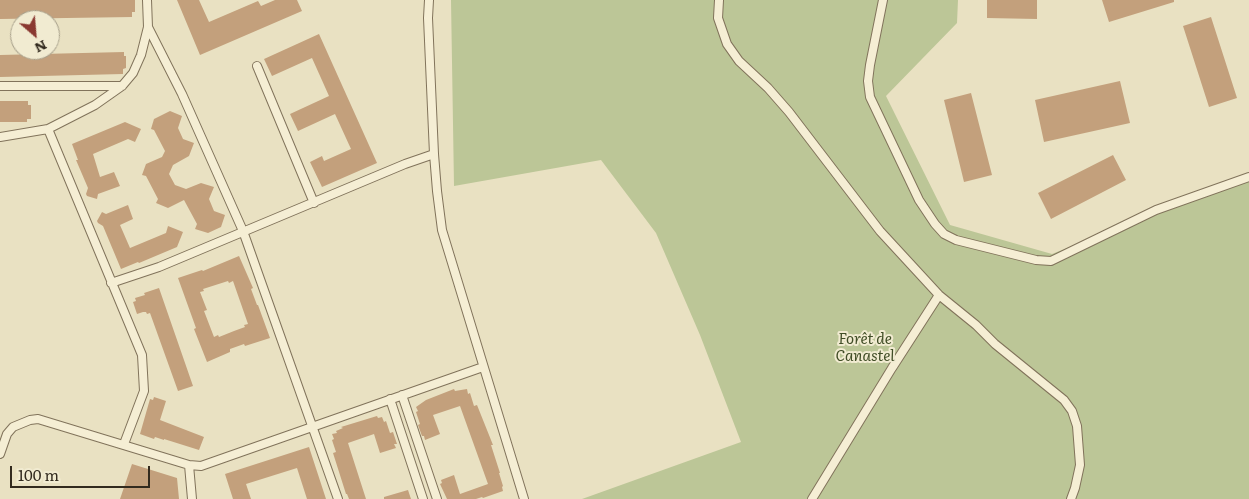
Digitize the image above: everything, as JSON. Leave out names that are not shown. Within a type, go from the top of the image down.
[{"type":"street","points":[[0,137],[48,129],[94,105],[122,86],[133,73],[142,55],[148,27],[147,0]]},
{"type":"street","points":[[428,0],[434,154],[442,230],[524,499]]},
{"type":"street","points":[[719,0],[718,18],[727,44],[739,61],[768,88],[789,112],[880,231],[939,295],[1064,400],[1072,411],[1077,426],[1080,465],[1071,499]]},
{"type":"street","points":[[883,0],[870,65],[868,81],[870,97],[919,200],[944,234],[956,240],[1036,260],[1051,261],[1156,210],[1249,176]]},
{"type":"street","points":[[148,27],[182,94],[242,231],[338,499]]},
{"type":"street","points":[[257,66],[314,203]]},
{"type":"street","points":[[0,86],[122,86]]},
{"type":"street","points":[[48,129],[142,355],[144,391],[124,444]]},
{"type":"street","points":[[111,283],[159,266],[405,164],[434,154]]},
{"type":"street","points":[[812,499],[939,295]]},
{"type":"street","points":[[0,454],[7,434],[13,427],[38,419],[195,466],[483,367]]},
{"type":"street","points":[[402,395],[436,499]]},
{"type":"street","points":[[390,399],[423,499]]},
{"type":"street","points":[[407,449],[418,445]]},
{"type":"street","points":[[189,465],[192,499]]},
{"type":"green space","name":"Forêt de Canastel","points":[[451,0],[958,0],[957,23],[886,96],[950,225],[1052,254],[1249,175],[1249,499],[582,499],[741,442],[700,335],[656,233],[601,160],[454,186]]},
{"type":"building","points":[[0,0],[135,0],[135,12],[132,12],[132,17],[60,18],[60,10],[10,10],[10,19],[0,19]]},
{"type":"building","points":[[177,0],[199,0],[209,22],[258,1],[261,6],[275,0],[297,0],[302,11],[200,55]]},
{"type":"building","points":[[987,0],[1037,0],[1037,19],[987,18]]},
{"type":"building","points":[[1102,0],[1174,0],[1174,2],[1109,22]]},
{"type":"building","points":[[1211,17],[1237,98],[1209,107],[1183,26]]},
{"type":"building","points":[[319,34],[377,163],[322,187],[310,162],[322,156],[324,161],[351,149],[335,114],[298,131],[290,114],[329,96],[312,58],[272,76],[264,59]]},
{"type":"building","points":[[124,52],[126,68],[123,69],[123,74],[0,77],[0,55],[10,55],[10,60],[60,60],[60,54]]},
{"type":"building","points":[[1120,81],[1130,123],[1044,142],[1035,100]]},
{"type":"building","points":[[971,93],[992,175],[964,182],[944,100]]},
{"type":"building","points":[[0,101],[28,101],[28,105],[31,105],[31,119],[27,119],[27,122],[0,122]]},
{"type":"building","points":[[170,111],[182,116],[178,128],[183,139],[194,143],[189,156],[173,165],[169,174],[175,185],[186,189],[201,183],[214,187],[209,199],[214,211],[225,215],[221,227],[208,233],[195,229],[197,224],[184,200],[168,208],[156,203],[158,199],[146,176],[142,175],[146,164],[162,157],[165,151],[154,130],[151,129],[154,119]]},
{"type":"building","points":[[125,122],[141,129],[135,142],[128,139],[93,154],[100,177],[114,172],[120,186],[98,194],[97,199],[87,196],[88,188],[76,160],[78,160],[72,144]]},
{"type":"building","points":[[1113,155],[1126,180],[1051,219],[1038,193]]},
{"type":"building","points":[[128,205],[133,219],[120,225],[130,248],[166,233],[168,226],[183,232],[177,247],[121,269],[103,226],[97,221],[102,212],[106,214]]},
{"type":"building","points":[[239,256],[253,288],[251,289],[270,338],[230,349],[230,352],[207,362],[194,329],[196,328],[178,278],[203,271]],"holes":[[[228,281],[229,283],[233,281],[248,324],[244,325],[245,327],[219,337],[218,335],[214,337],[204,311],[207,310],[200,292],[204,291],[203,289]]]},
{"type":"building","points":[[159,288],[193,386],[178,391],[150,313],[143,312],[137,314],[133,302],[136,301],[135,298],[145,295],[144,293]]},
{"type":"building","points":[[454,389],[455,391],[467,389],[474,406],[477,405],[493,445],[491,445],[500,473],[503,491],[476,499],[447,499],[440,484],[442,483],[441,480],[454,475],[460,494],[488,484],[460,406],[433,415],[440,434],[425,440],[418,425],[420,424],[416,407],[426,400]]},
{"type":"building","points":[[154,397],[166,401],[160,420],[204,437],[199,450],[140,434],[150,399],[153,400]]},
{"type":"building","points":[[377,416],[378,418],[382,417],[384,422],[386,421],[390,433],[393,432],[397,444],[394,444],[396,448],[380,453],[374,434],[348,443],[366,499],[349,499],[333,453],[336,452],[332,434],[337,433],[336,431],[343,428],[341,427]]},
{"type":"building","points":[[309,447],[326,499],[307,499],[297,468],[246,484],[251,499],[233,499],[225,474]]},
{"type":"building","points":[[132,464],[177,478],[179,499],[120,499]]},
{"type":"building","points":[[408,490],[411,499],[384,499],[384,497]]}]
